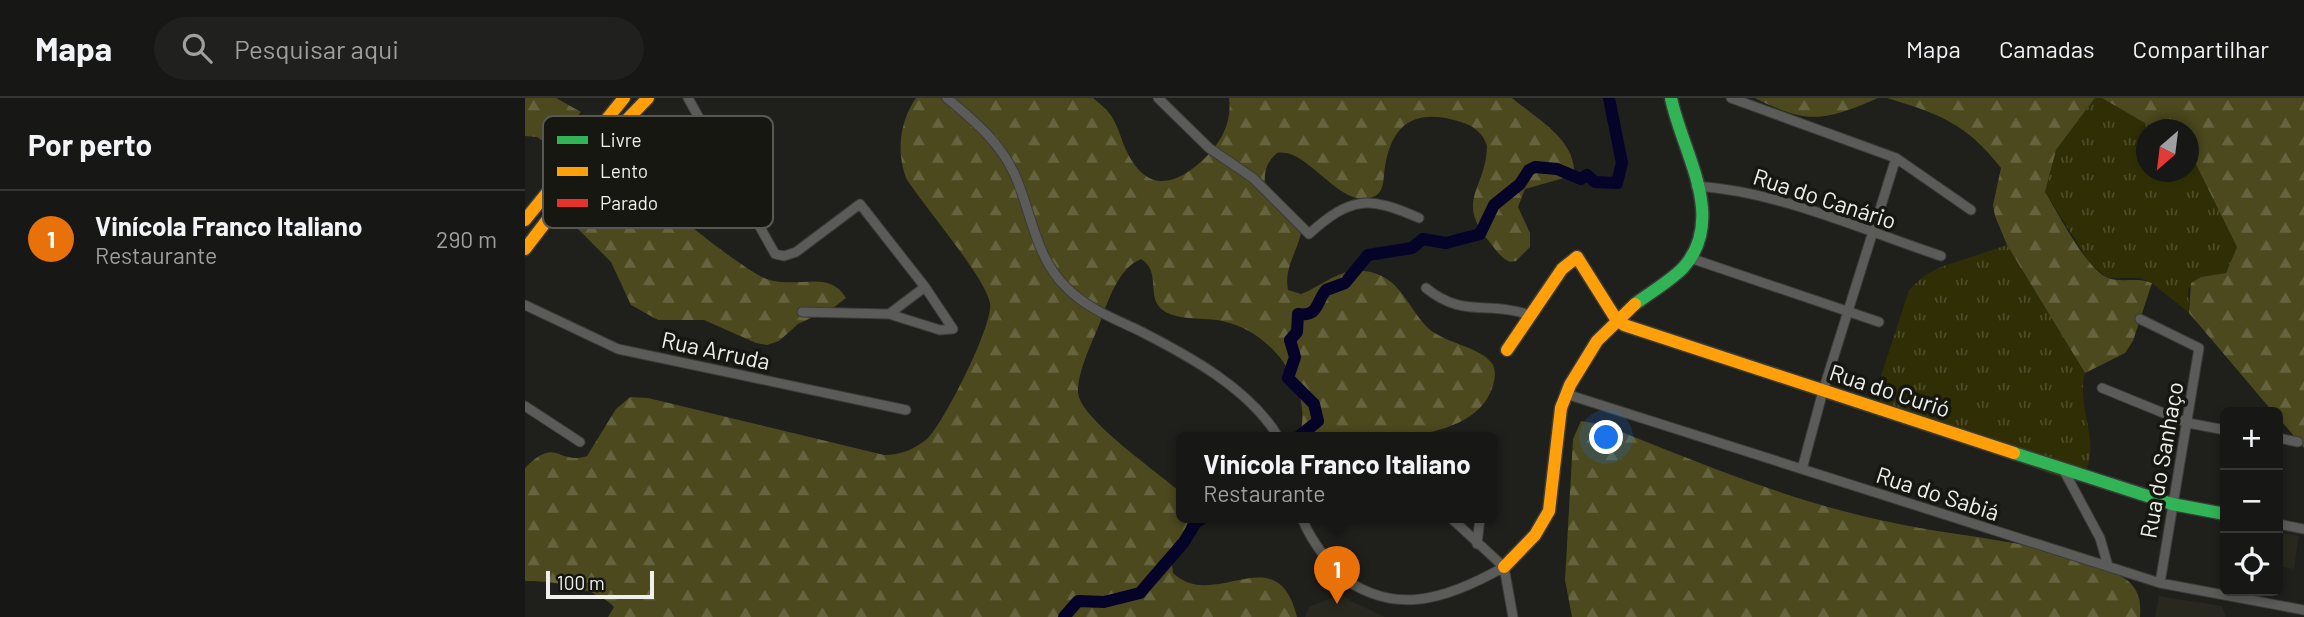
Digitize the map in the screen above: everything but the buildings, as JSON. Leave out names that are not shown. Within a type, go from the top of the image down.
[{"type":"street","points":[[608,116],[624,98]]},
{"type":"street","points":[[631,116],[648,98]]},
{"type":"street","points":[[688,98],[698,116]]},
{"type":"street","points":[[947,98],[978,123],[999,147],[1014,174],[1031,226],[1047,262],[1065,287],[1097,311],[1144,333],[1226,383],[1248,401],[1274,432]]},
{"type":"street","points":[[1158,98],[1209,148],[1253,178],[1309,234],[1354,203],[1375,203],[1419,218]]},
{"type":"street","points":[[1390,610],[1432,605],[1504,567],[1535,534],[1549,511],[1558,426],[1566,394],[1601,334],[1616,319],[1666,285],[1681,272],[1690,258],[1703,219],[1696,186],[1674,118],[1671,98]]},
{"type":"street","points":[[1731,98],[1896,158],[1971,210]]},
{"type":"street","points":[[1802,469],[1823,391],[1896,158]]},
{"type":"street","name":"Rua do Canário","points":[[1696,186],[1733,188],[1775,198],[1941,256]]},
{"type":"street","points":[[525,220],[543,197]]},
{"type":"street","points":[[760,228],[775,254],[784,256],[796,252],[860,204],[925,287],[953,329],[940,330],[889,314],[802,312]]},
{"type":"street","points":[[525,249],[543,224]]},
{"type":"street","points":[[1507,350],[1562,268],[1577,257],[1616,319]]},
{"type":"street","points":[[1690,258],[1879,321]]},
{"type":"street","points":[[889,314],[925,287]]},
{"type":"street","points":[[1426,288],[1453,306],[1501,308],[1532,316]]},
{"type":"street","name":"Rua Arruda","points":[[525,305],[618,349],[906,410]]},
{"type":"street","name":"Rua do Curió","points":[[1616,319],[1624,325],[2063,469],[2172,504],[2220,513]]},
{"type":"street","name":"Rua do Sanhaço","points":[[2140,319],[2196,345],[2199,351],[2160,583]]},
{"type":"street","points":[[2102,388],[2188,423],[2220,429]]},
{"type":"street","name":"Rua do Sabiá","points":[[1566,394],[2160,583],[2304,610]]},
{"type":"street","points":[[525,406],[580,442]]},
{"type":"street","points":[[2283,439],[2298,442]]},
{"type":"street","points":[[2063,469],[2100,538],[2108,566]]},
{"type":"street","points":[[1305,523],[1328,562],[1352,592],[1367,603]]},
{"type":"street","points":[[1456,523],[1504,567],[1513,617]]},
{"type":"street","points":[[1477,544],[1479,523]]},
{"type":"street","points":[[2283,525],[2304,529]]},
{"type":"shaded area","points":[[2283,533],[2299,536],[2294,569],[2283,567]]},
{"type":"shaded area","points":[[1341,594],[1385,617],[1305,617],[1309,607]]},
{"type":"shaded area","points":[[2159,596],[2222,606],[2226,617],[2155,617]]},
{"type":"green space","points":[[525,98],[556,98],[581,112],[578,116],[543,116],[543,141],[537,137],[525,136]]},
{"type":"green space","points":[[916,98],[1093,98],[1112,117],[1135,166],[1144,175],[1164,181],[1185,174],[1213,150],[1228,122],[1229,98],[1512,98],[1559,137],[1567,147],[1574,169],[1571,176],[1525,189],[1518,207],[1530,233],[1530,247],[1516,261],[1510,262],[1500,255],[1487,239],[1474,214],[1473,203],[1487,146],[1480,134],[1466,124],[1432,117],[1409,122],[1394,139],[1389,151],[1381,191],[1375,196],[1363,199],[1350,196],[1301,159],[1277,153],[1270,160],[1265,172],[1265,186],[1302,223],[1288,272],[1288,290],[1301,294],[1347,272],[1364,271],[1376,274],[1395,285],[1429,329],[1481,354],[1493,365],[1495,375],[1491,391],[1478,410],[1458,423],[1433,431],[1300,432],[1301,400],[1295,382],[1273,349],[1240,327],[1222,321],[1177,316],[1164,311],[1155,300],[1151,271],[1141,259],[1133,263],[1121,276],[1111,293],[1083,365],[1078,392],[1082,403],[1105,431],[1176,489],[1176,523],[1187,523],[1172,563],[1173,573],[1190,583],[1207,585],[1260,578],[1275,581],[1288,593],[1297,617],[608,617],[614,607],[585,590],[547,582],[525,581],[525,468],[536,458],[551,452],[577,458],[587,456],[616,409],[630,397],[648,398],[884,455],[907,451],[928,438],[967,372],[984,331],[990,303],[966,259],[906,178],[901,157],[901,136]]},
{"type":"green space","points":[[1755,98],[1878,98],[1844,111],[1817,117],[1789,113]]},
{"type":"green space","points":[[1887,98],[2095,98],[2056,150],[2045,192],[2073,240],[2100,273],[2113,279],[2152,283],[2133,341],[2125,353],[2085,373],[2007,245],[1995,216],[1993,205],[2001,168],[1976,140],[1950,122],[1922,109]]},
{"type":"green space","points":[[2095,98],[2102,98],[2138,119],[2136,182],[2199,182],[2199,168],[2237,247],[2226,273],[2201,277],[2188,289],[2189,313],[2152,283],[2140,278],[2107,278],[2090,263],[2045,192],[2056,150]]},
{"type":"green space","points":[[2102,98],[2304,98],[2304,448],[2283,423],[2283,407],[2269,407],[2189,313],[2191,283],[2201,277],[2226,273],[2237,247],[2199,170],[2199,119],[2138,119]]},
{"type":"green space","points":[[577,228],[693,228],[762,277],[774,281],[830,284],[846,298],[833,308],[798,324],[779,341],[767,345],[756,343],[704,320],[658,320],[631,305],[611,262]]},
{"type":"green space","points":[[2007,245],[2085,373],[2083,400],[2090,453],[2082,477],[2070,481],[1901,420],[1880,403],[1880,379],[1909,290],[1925,275],[1941,267]]},
{"type":"green space","points":[[1581,421],[1604,425],[1740,478],[1844,511],[1909,526],[2057,552],[2085,561],[2113,572],[2132,585],[2140,602],[2140,617],[1572,617],[1565,580],[1573,439]]},
{"type":"waterway","points":[[1304,432],[1318,421],[1314,404],[1288,378],[1295,357],[1290,340],[1297,332],[1298,314],[1313,311],[1326,290],[1345,283],[1368,255],[1412,248],[1423,239],[1446,243],[1480,234],[1494,205],[1520,184],[1529,170],[1535,167],[1557,169],[1581,179],[1587,175],[1595,182],[1617,183],[1622,163],[1609,98]]},
{"type":"waterway","points":[[1064,617],[1078,601],[1104,602],[1140,593],[1184,542],[1195,523]]},
{"type":"traffic: fast","points":[[1635,304],[1683,268],[1696,249],[1702,228],[1698,184],[1671,98]]},
{"type":"traffic: fast","points":[[2014,453],[2172,504],[2220,513]]},
{"type":"traffic: slow","points":[[609,116],[624,98]]},
{"type":"traffic: slow","points":[[631,116],[648,98]]},
{"type":"traffic: slow","points":[[525,220],[543,198]]},
{"type":"traffic: slow","points":[[525,249],[543,226]]},
{"type":"traffic: slow","points":[[1507,350],[1562,269],[1577,257],[1616,319],[1624,325],[2014,453]]},
{"type":"traffic: slow","points":[[1504,567],[1535,535],[1549,511],[1561,408],[1570,385],[1597,341],[1635,304]]},
{"type":"place","name":"Vinícola Franco Italiano","points":[[1337,604]]}]
